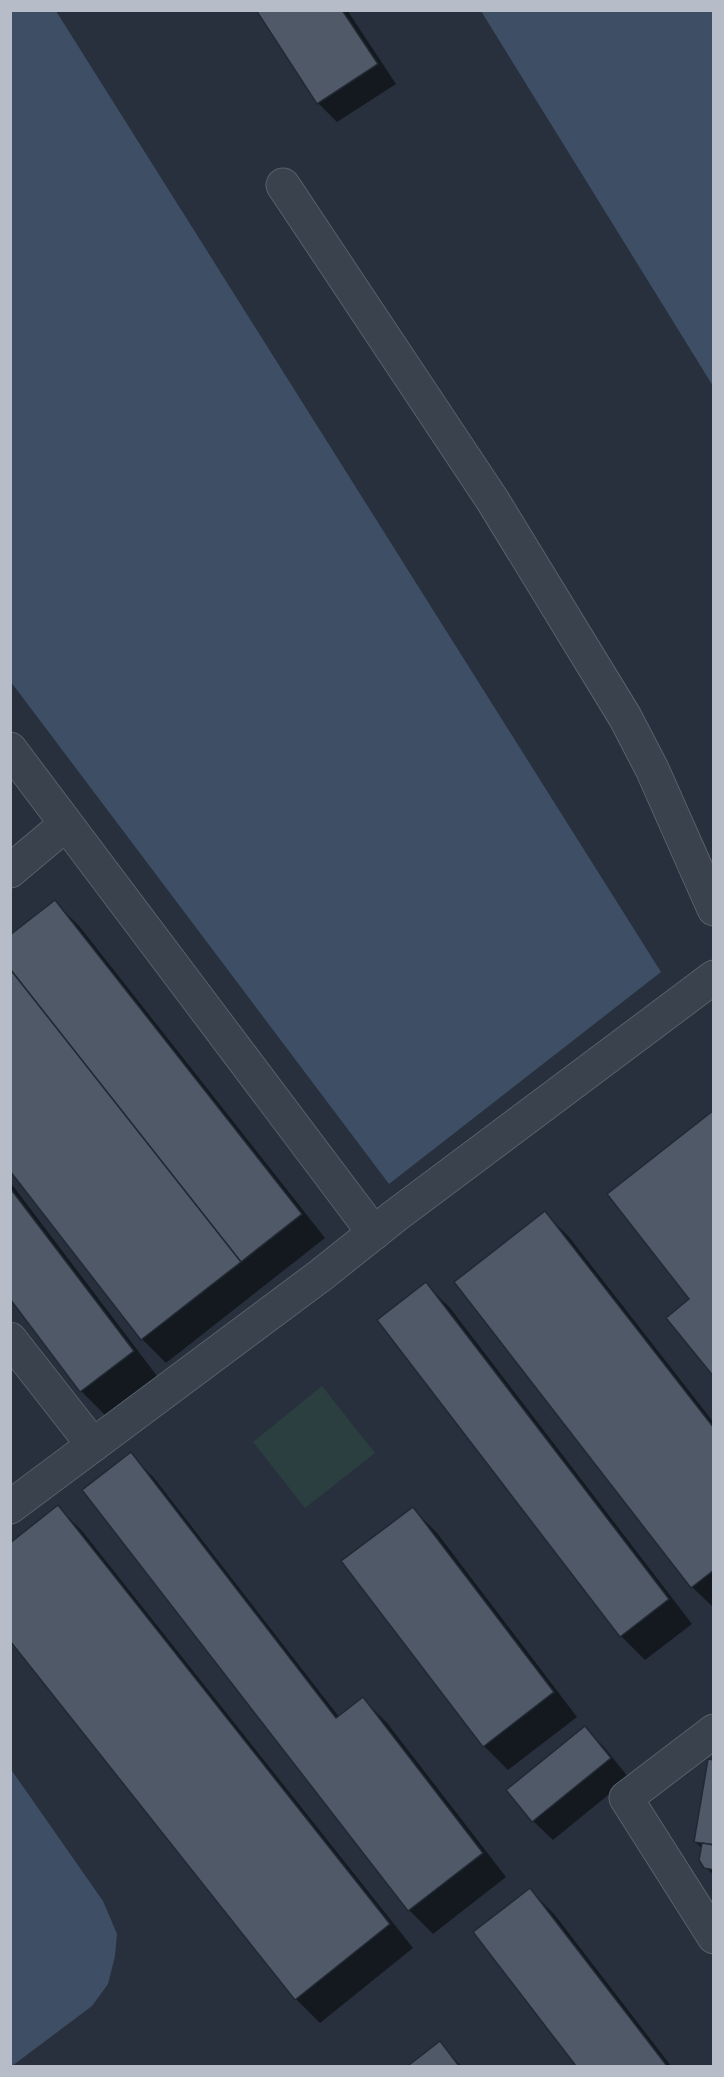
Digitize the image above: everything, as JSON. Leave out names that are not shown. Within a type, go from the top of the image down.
[{"type":"lane","points":[[283,185],[494,501],[625,717],[652,769],[714,909]]},
{"type":"lane","points":[[10,749],[374,1233]]},
{"type":"lane","points":[[10,871],[66,824]]},
{"type":"lane","points":[[10,1507],[714,977]]},
{"type":"lane","points":[[10,1338],[93,1445]]},
{"type":"lane","points":[[714,1731],[626,1798],[714,1937]]},
{"type":"shaded area","points":[[322,1386],[375,1453],[305,1508],[253,1442]]},
{"type":"water","points":[[11,10],[56,11],[661,972],[389,1184],[11,682]]},
{"type":"water","points":[[481,11],[713,11],[713,386]]},
{"type":"water","points":[[10,1768],[103,1901],[117,1934],[115,1956],[108,1984],[92,2006],[12,2066]]},
{"type":"building","points":[[256,10],[342,10],[378,64],[317,104]]},
{"type":"building","points":[[55,900],[302,1214],[241,1262],[10,969],[10,935]]},
{"type":"building","points":[[10,969],[241,1262],[141,1340],[10,1171]]},
{"type":"building","points":[[714,1110],[714,1377],[666,1318],[689,1299],[607,1194]]},
{"type":"building","points":[[10,1188],[134,1351],[80,1392],[10,1299]]},
{"type":"building","points":[[545,1211],[714,1428],[714,1570],[691,1588],[454,1282]]},
{"type":"building","points":[[426,1282],[669,1599],[620,1637],[377,1320]]},
{"type":"building","points":[[131,1452],[336,1718],[363,1697],[483,1853],[408,1911],[82,1490]]},
{"type":"building","points":[[58,1505],[390,1924],[295,2000],[10,1641],[10,1543]]},
{"type":"building","points":[[413,1507],[554,1692],[483,1747],[341,1561]]},
{"type":"building","points":[[585,1726],[611,1758],[532,1822],[506,1790]]},
{"type":"building","points":[[708,1759],[714,1760],[714,1845],[694,1842]]},
{"type":"building","points":[[702,1843],[714,1845],[714,1870],[704,1868],[699,1860]]},
{"type":"building","points":[[530,1888],[667,2066],[576,2066],[473,1932]]},
{"type":"building","points":[[440,2041],[459,2066],[409,2065]]}]
